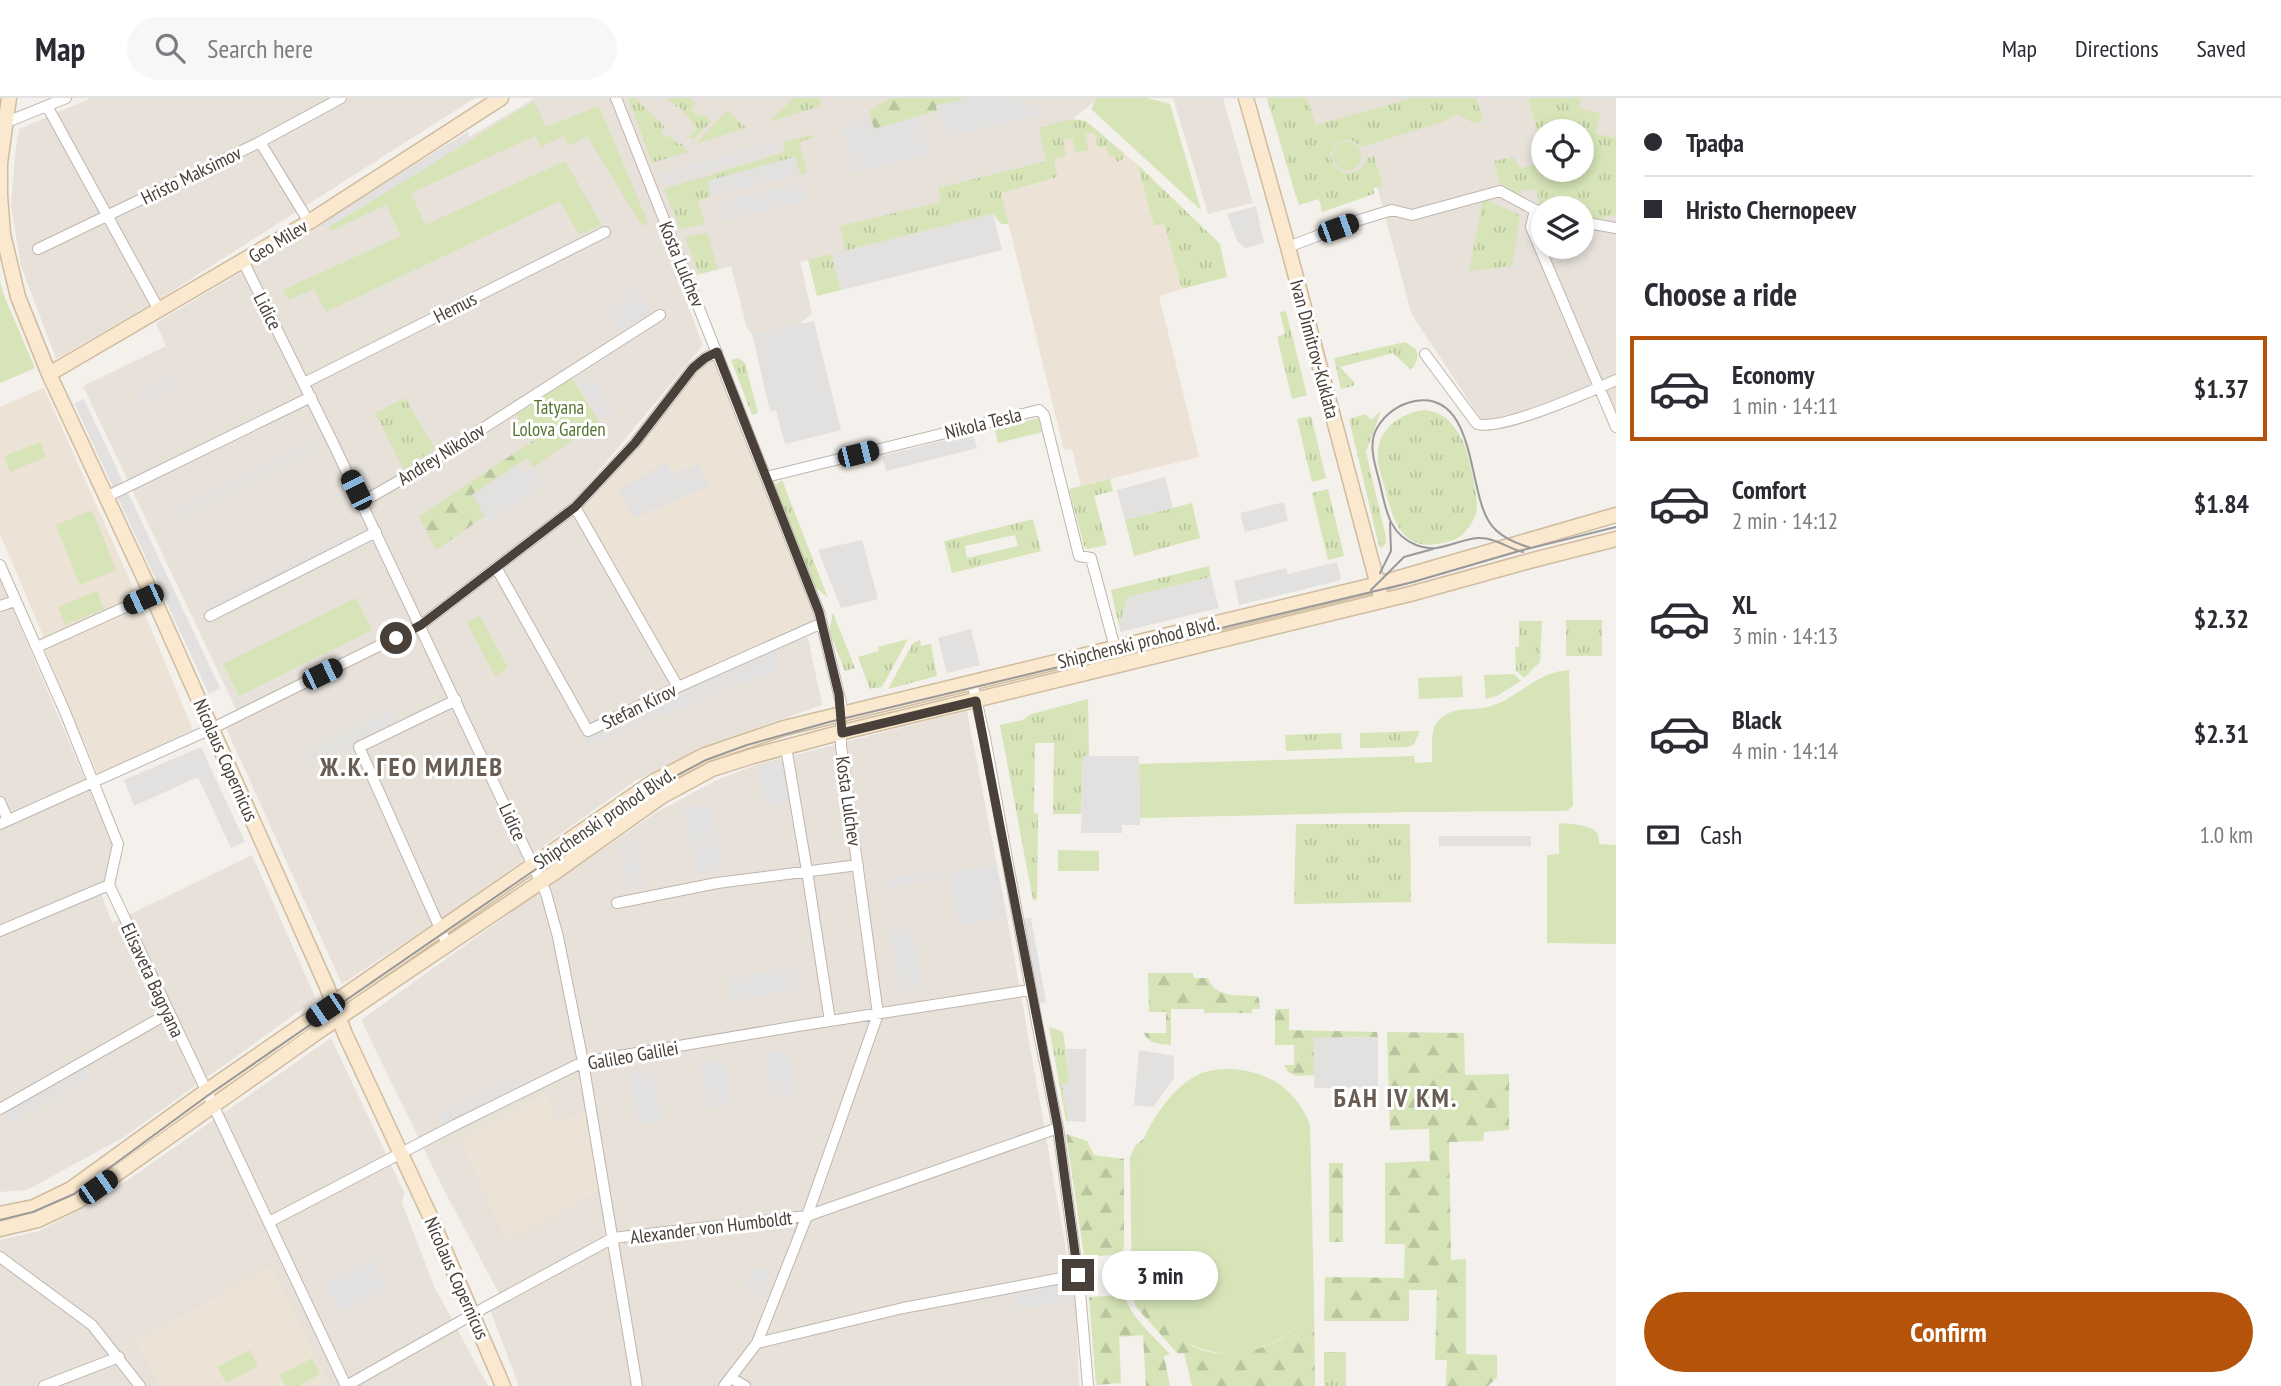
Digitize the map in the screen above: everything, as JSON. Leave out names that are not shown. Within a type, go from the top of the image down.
[{"type":"main road","name":"Nicolaus Copernicus","points":[[9,98],[3,123],[0,163],[3,234],[18,297],[49,374],[152,595],[503,1386]]},
{"type":"main road","name":"Geo Milev","points":[[49,374],[309,222],[500,98]]},
{"type":"main road","name":"Ivan Dimitrov-Kuklata","points":[[1246,98],[1382,600]]},
{"type":"main road","name":"Shipchenski prohod Blvd.","points":[[0,1229],[37,1220],[78,1201],[212,1107],[440,930],[653,782],[705,755],[758,736],[841,712],[1378,584],[1616,515]]},
{"type":"main road","name":"Shipchenski prohod Blvd.","points":[[0,1214],[34,1207],[71,1189],[205,1092],[447,944],[662,796],[712,769],[786,747],[1382,600],[1616,539]]},
{"type":"street","points":[[3,123],[66,98]]},
{"type":"street","name":"Hristo Maksimov","points":[[38,248],[260,142],[341,98]]},
{"type":"street","name":"Kosta Lulchev","points":[[616,98],[822,623],[839,695],[841,746],[878,1014],[807,1216],[757,1343],[727,1382]]},
{"type":"street","points":[[47,106],[159,310]]},
{"type":"street","points":[[260,142],[309,222]]},
{"type":"street","points":[[1288,247],[1392,210],[1412,215],[1500,191],[1531,207]]},
{"type":"street","points":[[1594,224],[1616,229]]},
{"type":"street","name":"Hemus","points":[[303,383],[606,232]]},
{"type":"street","points":[[1544,259],[1616,427]]},
{"type":"street","name":"Lidice","points":[[243,261],[376,531],[546,893],[558,937],[583,1062],[637,1386]]},
{"type":"street","name":"Andrey Nikolov","points":[[362,502],[413,473],[660,314]]},
{"type":"street","points":[[0,802],[4,822],[211,729],[421,625],[575,507],[635,443],[693,368],[717,352]]},
{"type":"street","points":[[1425,354],[1477,424],[1486,426],[1508,422],[1616,380]]},
{"type":"street","points":[[106,497],[311,397]]},
{"type":"street","points":[[766,477],[1039,410],[1044,415],[1079,556],[1091,558],[1115,648]]},
{"type":"street","points":[[575,507],[678,687]]},
{"type":"street","points":[[210,616],[376,531]]},
{"type":"street","points":[[0,565],[37,647],[118,844],[109,885],[0,931]]},
{"type":"street","name":"Stefan Kirov","points":[[497,569],[588,731],[678,687],[822,623]]},
{"type":"street","points":[[37,647],[152,595]]},
{"type":"street","points":[[0,606],[15,601]]},
{"type":"street","points":[[972,682],[1058,1128],[1078,1275],[1088,1386]]},
{"type":"street","points":[[447,944],[359,747],[456,701]]},
{"type":"street","points":[[786,747],[830,1021]]},
{"type":"street","points":[[617,904],[706,885],[858,865]]},
{"type":"street","name":"Elisaveta Bagryana","points":[[109,885],[346,1386]]},
{"type":"street","name":"Galileo Galilei","points":[[269,1222],[583,1062],[1030,990]]},
{"type":"street","points":[[0,1109],[169,1013]]},
{"type":"street","name":"Alexander von Humboldt","points":[[346,1386],[613,1238],[807,1216],[1058,1128]]},
{"type":"street","points":[[0,1257],[92,1325],[140,1386]]},
{"type":"street","points":[[757,1343],[903,1308],[1078,1275]]},
{"type":"street","points":[[44,1386],[119,1357]]},
{"type":"street","points":[[727,1382],[745,1386]]},
{"type":"shaded area","points":[[91,98],[475,98],[158,300],[56,359],[21,266],[11,205],[15,156],[19,129]]},
{"type":"shaded area","points":[[535,98],[1117,98],[1091,104],[1058,132],[1054,159],[845,243],[846,251],[800,262],[812,313],[800,324],[752,334],[747,328],[731,266],[678,280],[703,345],[568,508],[682,695],[782,645],[808,637],[822,705],[710,744],[635,781],[440,919],[342,984],[226,728],[241,720],[83,386],[166,346],[156,323]]},
{"type":"shaded area","points":[[968,98],[1017,98],[1048,114],[944,138],[936,106]]},
{"type":"shaded area","points":[[1173,98],[1223,98],[1253,203],[1208,214]]},
{"type":"shaded area","points":[[1267,98],[1616,98],[1616,413],[1602,383],[1499,421],[1481,419],[1412,315],[1374,176],[1296,197]]},
{"type":"shaded area","points":[[870,116],[874,129],[921,116],[931,155],[854,174],[841,126]]},
{"type":"shaded area","points":[[1071,119],[1086,121],[1137,164],[1154,226],[1164,224],[1182,289],[1159,296],[1199,457],[1081,486],[1072,449],[1064,450],[1001,193],[1058,177],[1054,159],[1058,132]]},
{"type":"shaded area","points":[[469,131],[468,142],[329,227],[316,225]]},
{"type":"shaded area","points":[[778,140],[781,150],[663,185],[659,174]]},
{"type":"shaded area","points":[[795,157],[800,174],[711,196],[708,181]]},
{"type":"shaded area","points":[[803,182],[807,200],[724,221],[719,202]]},
{"type":"shaded area","points":[[1256,206],[1264,243],[1245,248],[1237,241],[1227,214]]},
{"type":"shaded area","points":[[993,214],[1002,250],[841,290],[832,254]]},
{"type":"shaded area","points":[[636,287],[651,312],[620,331],[607,310],[627,298],[625,294]]},
{"type":"shaded area","points":[[814,321],[841,430],[785,444],[776,410],[770,411],[752,334]]},
{"type":"shaded area","points":[[717,352],[822,623],[678,687],[575,507],[693,368]]},
{"type":"shaded area","points":[[172,373],[178,388],[144,404],[137,390]]},
{"type":"shaded area","points":[[593,377],[614,412],[601,420],[579,385]]},
{"type":"shaded area","points":[[44,388],[137,596],[44,638],[0,534],[0,407]]},
{"type":"shaded area","points":[[84,399],[220,688],[209,694],[74,403]]},
{"type":"shaded area","points":[[973,433],[977,448],[886,471],[882,456]]},
{"type":"shaded area","points":[[312,441],[315,449],[176,518],[172,511]]},
{"type":"shaded area","points":[[666,462],[673,474],[699,463],[709,486],[634,518],[619,489]]},
{"type":"shaded area","points":[[517,465],[523,473],[533,467],[545,485],[489,522],[472,495]]},
{"type":"shaded area","points":[[1165,477],[1173,508],[1125,520],[1117,490]]},
{"type":"shaded area","points":[[1284,502],[1288,521],[1245,532],[1240,513]]},
{"type":"shaded area","points":[[346,536],[349,542],[209,613],[206,607]]},
{"type":"shaded area","points":[[862,540],[878,599],[841,608],[818,550]]},
{"type":"shaded area","points":[[1337,562],[1341,580],[1239,605],[1234,581],[1286,568],[1288,574]]},
{"type":"shaded area","points":[[1211,577],[1219,608],[1120,632],[1119,626],[1128,597]]},
{"type":"shaded area","points":[[0,579],[112,843],[102,896],[112,923],[252,855],[316,999],[124,1137],[27,1190],[0,1192]]},
{"type":"shaded area","points":[[142,607],[193,730],[98,775],[45,650]]},
{"type":"shaded area","points":[[971,629],[980,665],[947,673],[938,638]]},
{"type":"shaded area","points":[[775,645],[779,668],[660,717],[652,717],[588,747],[582,737]]},
{"type":"shaded area","points":[[392,709],[399,722],[312,765],[305,753]]},
{"type":"shaded area","points":[[967,711],[1008,922],[1076,1306],[1079,1386],[519,1386],[491,1312],[504,1303],[444,1190],[361,1020],[657,812],[715,781],[755,765]]},
{"type":"shaded area","points":[[201,747],[245,842],[231,848],[198,777],[134,806],[124,780]]},
{"type":"shaded area","points":[[1083,756],[1139,756],[1140,825],[1122,825],[1122,833],[1081,833]]},
{"type":"shaded area","points":[[784,761],[792,803],[766,808],[757,766]]},
{"type":"shaded area","points":[[709,803],[725,868],[697,875],[682,809]]},
{"type":"shaded area","points":[[1439,836],[1531,836],[1531,846],[1439,846]]},
{"type":"shaded area","points":[[635,839],[645,887],[628,890],[618,843]]},
{"type":"shaded area","points":[[996,864],[1007,917],[958,926],[948,872]]},
{"type":"shaded area","points":[[943,869],[945,877],[886,889],[884,880]]},
{"type":"shaded area","points":[[1031,918],[1046,1002],[1038,1004],[1023,919]]},
{"type":"shaded area","points":[[913,927],[923,988],[900,992],[889,931]]},
{"type":"shaded area","points":[[796,966],[800,989],[731,1001],[727,979]]},
{"type":"shaded area","points":[[1378,1037],[1378,1087],[1314,1088],[1314,1038]]},
{"type":"shaded area","points":[[331,1038],[404,1192],[402,1203],[434,1286],[488,1386],[0,1386],[0,1240],[39,1231],[102,1198]]},
{"type":"shaded area","points":[[1066,1049],[1086,1049],[1086,1122],[1069,1121],[1062,1084],[1070,1083]]},
{"type":"shaded area","points":[[789,1050],[797,1094],[772,1099],[764,1054]]},
{"type":"shaded area","points":[[1139,1050],[1174,1056],[1174,1078],[1153,1107],[1134,1105]]},
{"type":"shaded area","points":[[724,1059],[733,1104],[708,1109],[699,1064]]},
{"type":"shaded area","points":[[83,1064],[91,1079],[12,1122],[4,1108]]},
{"type":"shaded area","points":[[653,1070],[663,1121],[638,1125],[629,1075]]},
{"type":"shaded area","points":[[514,1075],[521,1088],[445,1126],[439,1113]]},
{"type":"shaded area","points":[[546,1093],[556,1121],[587,1112],[599,1191],[506,1240],[460,1139]]},
{"type":"shaded area","points":[[374,1258],[388,1288],[338,1312],[324,1282]]},
{"type":"shaded area","points":[[753,1266],[771,1272],[763,1296],[745,1290]]},
{"type":"shaded area","points":[[271,1267],[327,1379],[314,1386],[160,1386],[136,1341]]},
{"type":"shaded area","points":[[1074,1282],[1077,1301],[1015,1310],[1013,1291]]},
{"type":"green space","points":[[628,98],[635,98],[665,127],[661,132],[666,138],[669,135],[688,152],[652,163]]},
{"type":"green space","points":[[667,98],[690,98],[696,104],[691,109],[699,117],[703,114],[711,121],[693,140],[689,136],[697,128],[678,105],[676,107]]},
{"type":"green space","points":[[794,98],[820,98],[821,106],[769,122]]},
{"type":"green space","points":[[890,98],[968,98],[936,106],[937,111],[874,129],[870,110]]},
{"type":"green space","points":[[1097,98],[1147,98],[1170,104],[1201,210],[1091,109]]},
{"type":"green space","points":[[1267,98],[1307,98],[1316,125],[1413,98],[1476,98],[1483,121],[1473,123],[1458,114],[1442,122],[1361,147],[1350,139],[1338,143],[1330,153],[1333,165],[1345,174],[1362,169],[1367,158],[1374,156],[1383,186],[1374,188],[1374,194],[1322,212],[1319,199],[1299,205]]},
{"type":"green space","points":[[1528,98],[1581,98],[1579,108],[1601,114],[1595,133],[1614,138],[1616,135],[1616,215],[1606,216],[1601,220],[1594,219],[1594,196],[1538,196],[1537,190],[1522,189],[1520,197],[1501,188],[1494,161],[1513,157],[1520,168],[1531,165],[1531,182],[1594,182],[1594,119],[1534,119]]},
{"type":"green space","points":[[534,101],[546,127],[599,106],[648,223],[642,226],[587,136],[569,146],[564,136],[541,147],[535,136],[411,193],[425,225],[565,161],[602,225],[579,235],[560,201],[326,312],[314,289],[288,300],[283,290],[401,236],[386,205],[331,231],[329,227]]},
{"type":"green space","points":[[727,110],[746,128],[696,144]]},
{"type":"green space","points":[[1071,119],[1086,121],[1124,154],[1123,159],[1117,162],[1115,156],[1109,157],[1106,146],[1098,148],[1094,132],[1085,135],[1089,150],[1075,153],[1072,138],[1063,140],[1066,156],[1054,159],[1058,177],[1001,193],[1009,224],[1001,224],[993,214],[846,251],[840,226],[941,202],[938,188],[1046,161],[1039,128]]},
{"type":"green space","points":[[812,135],[815,137],[799,142],[807,172],[800,174],[795,157],[708,181],[711,196],[698,201],[705,224],[680,229],[664,189],[785,152],[783,142]]},
{"type":"green space","points":[[1347,142],[1357,146],[1361,156],[1357,166],[1347,170],[1337,166],[1333,156],[1337,146]]},
{"type":"green space","points":[[1137,164],[1220,244],[1227,277],[1182,289],[1164,224],[1154,226]]},
{"type":"green space","points":[[1483,199],[1520,215],[1512,266],[1469,271]]},
{"type":"green space","points":[[707,233],[718,269],[699,274],[685,237]]},
{"type":"green space","points":[[832,254],[841,290],[817,296],[808,260]]},
{"type":"green space","points":[[0,282],[35,368],[0,383]]},
{"type":"green space","points":[[1286,311],[1307,395],[1292,399],[1277,337],[1285,334],[1280,312]]},
{"type":"green space","points":[[1405,342],[1416,349],[1418,356],[1414,367],[1410,369],[1393,353],[1340,367],[1355,383],[1341,389],[1334,358]]},
{"type":"green space","points":[[738,358],[745,363],[758,413],[752,415],[731,360]]},
{"type":"green space","name":"Tatyana Lolova Garden","points":[[572,378],[599,422],[533,467],[527,458],[539,449],[516,415]]},
{"type":"green space","points":[[405,398],[435,449],[404,470],[375,413]]},
{"type":"green space","points":[[1426,410],[1445,417],[1461,437],[1472,474],[1477,508],[1471,524],[1460,536],[1428,545],[1417,543],[1401,531],[1391,511],[1378,457],[1381,438],[1392,424],[1408,414]]},
{"type":"green space","points":[[1381,411],[1366,452],[1385,533],[1386,542],[1382,548],[1379,546],[1349,419],[1365,414],[1371,420]]},
{"type":"green space","points":[[1311,416],[1326,478],[1312,482],[1297,419]]},
{"type":"green space","points":[[1039,418],[1042,432],[998,443],[995,429]]},
{"type":"green space","points":[[533,441],[539,450],[472,495],[485,516],[436,550],[419,516]]},
{"type":"green space","points":[[40,442],[46,457],[10,472],[4,456]]},
{"type":"green space","points":[[1110,479],[1113,491],[1094,496],[1107,545],[1087,549],[1069,489]]},
{"type":"green space","points":[[782,480],[828,598],[813,585],[775,490]]},
{"type":"green space","points":[[1328,489],[1344,556],[1328,560],[1312,493]]},
{"type":"green space","points":[[1192,503],[1200,538],[1134,556],[1125,520]]},
{"type":"green space","points":[[92,510],[116,570],[80,585],[56,525]]},
{"type":"green space","points":[[1033,519],[1041,551],[952,573],[944,541]],"holes":[[[1015,535],[1018,546],[967,558],[965,546]]]},
{"type":"green space","points":[[1209,566],[1211,577],[1128,597],[1119,626],[1111,590]]},
{"type":"green space","points":[[97,591],[104,609],[65,625],[58,607]]},
{"type":"green space","points":[[356,598],[372,630],[239,696],[223,664]]},
{"type":"green space","points":[[833,613],[855,668],[845,671],[829,631]]},
{"type":"green space","points":[[480,616],[508,668],[495,676],[467,623]]},
{"type":"green space","points":[[1566,620],[1602,620],[1602,656],[1566,656]]},
{"type":"green space","points":[[1519,621],[1542,621],[1540,662],[1524,678],[1516,671],[1515,647],[1519,647]]},
{"type":"green space","points":[[908,639],[882,687],[870,689],[858,657],[879,651],[878,647]]},
{"type":"green space","points":[[920,640],[921,646],[931,644],[937,676],[888,689],[913,643]]},
{"type":"green space","points":[[1569,670],[1573,806],[1566,811],[1140,818],[1139,764],[1414,756],[1415,763],[1432,762],[1434,729],[1445,715],[1491,706],[1547,675]]},
{"type":"green space","points":[[1514,674],[1521,681],[1497,696],[1486,699],[1484,675]]},
{"type":"green space","points":[[1462,676],[1463,697],[1419,699],[1418,678]]},
{"type":"green space","points":[[1088,699],[1089,756],[1083,756],[1081,814],[1053,814],[1054,743],[1035,743],[1037,900],[1033,900],[1000,725]]},
{"type":"green space","points":[[1420,731],[1414,744],[1409,747],[1360,748],[1360,733]]},
{"type":"green space","points":[[1341,733],[1342,749],[1286,751],[1285,735]]},
{"type":"green space","points":[[1559,823],[1588,827],[1597,833],[1599,844],[1616,845],[1616,944],[1547,943],[1547,855],[1559,854]]},
{"type":"green space","points":[[1296,824],[1410,824],[1411,902],[1294,904]]},
{"type":"green space","points":[[1058,850],[1099,851],[1099,871],[1058,871]]},
{"type":"green space","points":[[1148,973],[1193,973],[1194,978],[1208,978],[1221,992],[1256,996],[1259,998],[1260,1009],[1252,1009],[1252,1013],[1204,1013],[1204,1009],[1171,1009],[1171,1045],[1155,1043],[1144,1033],[1166,1033],[1166,1012],[1149,1012]]},
{"type":"green space","points":[[1275,1009],[1289,1009],[1289,1030],[1377,1032],[1378,1037],[1314,1038],[1314,1075],[1296,1076],[1288,1072],[1284,1065],[1294,1065],[1294,1045],[1275,1045]]},
{"type":"green space","points":[[1049,1027],[1063,1032],[1070,1083],[1062,1084],[1069,1121],[1066,1121]]},
{"type":"green space","points":[[1387,1032],[1464,1033],[1465,1075],[1509,1074],[1509,1130],[1484,1132],[1483,1141],[1449,1142],[1451,1260],[1466,1259],[1466,1354],[1497,1355],[1497,1377],[1488,1386],[1446,1386],[1447,1360],[1435,1360],[1437,1290],[1409,1290],[1409,1321],[1324,1321],[1325,1277],[1404,1278],[1405,1244],[1385,1244],[1385,1163],[1430,1161],[1429,1129],[1390,1130]]},
{"type":"green space","points":[[1228,1069],[1255,1073],[1278,1083],[1296,1100],[1310,1124],[1314,1301],[1293,1330],[1260,1348],[1242,1353],[1207,1350],[1175,1335],[1151,1309],[1143,1293],[1138,1259],[1137,1181],[1139,1155],[1147,1131],[1162,1107],[1181,1086],[1205,1072]]},
{"type":"green space","points":[[1066,1134],[1087,1141],[1094,1155],[1124,1159],[1124,1248],[1121,1254],[1092,1257],[1085,1262]]},
{"type":"green space","points":[[1146,1137],[1177,1335],[1205,1351],[1237,1353],[1253,1350],[1269,1345],[1297,1327],[1314,1301],[1315,1386],[1192,1386],[1184,1353],[1178,1354],[1136,1307],[1132,1295],[1130,1158],[1135,1146]]},
{"type":"green space","points":[[1329,1163],[1343,1163],[1343,1242],[1329,1242]]},
{"type":"green space","points":[[1125,1295],[1137,1319],[1170,1354],[1164,1356],[1170,1386],[1146,1386],[1143,1335],[1119,1337],[1121,1383],[1096,1385],[1089,1297]]},
{"type":"green space","points":[[250,1350],[258,1366],[226,1383],[217,1367]]},
{"type":"green space","points":[[1324,1352],[1346,1352],[1346,1386],[1324,1386]]},
{"type":"green space","points":[[312,1358],[320,1374],[298,1386],[285,1386],[280,1375]]},
{"type":"tram line","points":[[1523,552],[1484,538],[1429,548],[1416,545],[1400,534],[1394,528],[1387,512],[1373,456],[1374,435],[1384,418],[1398,407],[1415,401],[1435,402],[1449,411],[1459,425],[1466,444],[1488,520],[1501,535],[1531,548]]},
{"type":"tram line","points":[[1380,573],[1391,551],[1390,523]]},
{"type":"tram line","points":[[0,1220],[33,1212],[74,1194],[207,1096],[655,787],[706,760],[747,745],[829,722],[1413,582],[1519,551],[1616,527]]},
{"type":"tram line","points":[[1371,590],[1404,557],[1433,549]]},
{"type":"district","name":"Ж.К. ГЕО МИЛЕВ","points":[[412,767]]},
{"type":"district","name":"БАН IV КМ.","points":[[1396,1098]]},
{"type":"route","points":[[396,638],[421,625],[575,507],[635,443],[693,368],[717,352],[819,612],[841,703],[842,733],[976,701],[1058,1128],[1078,1275]]}]
